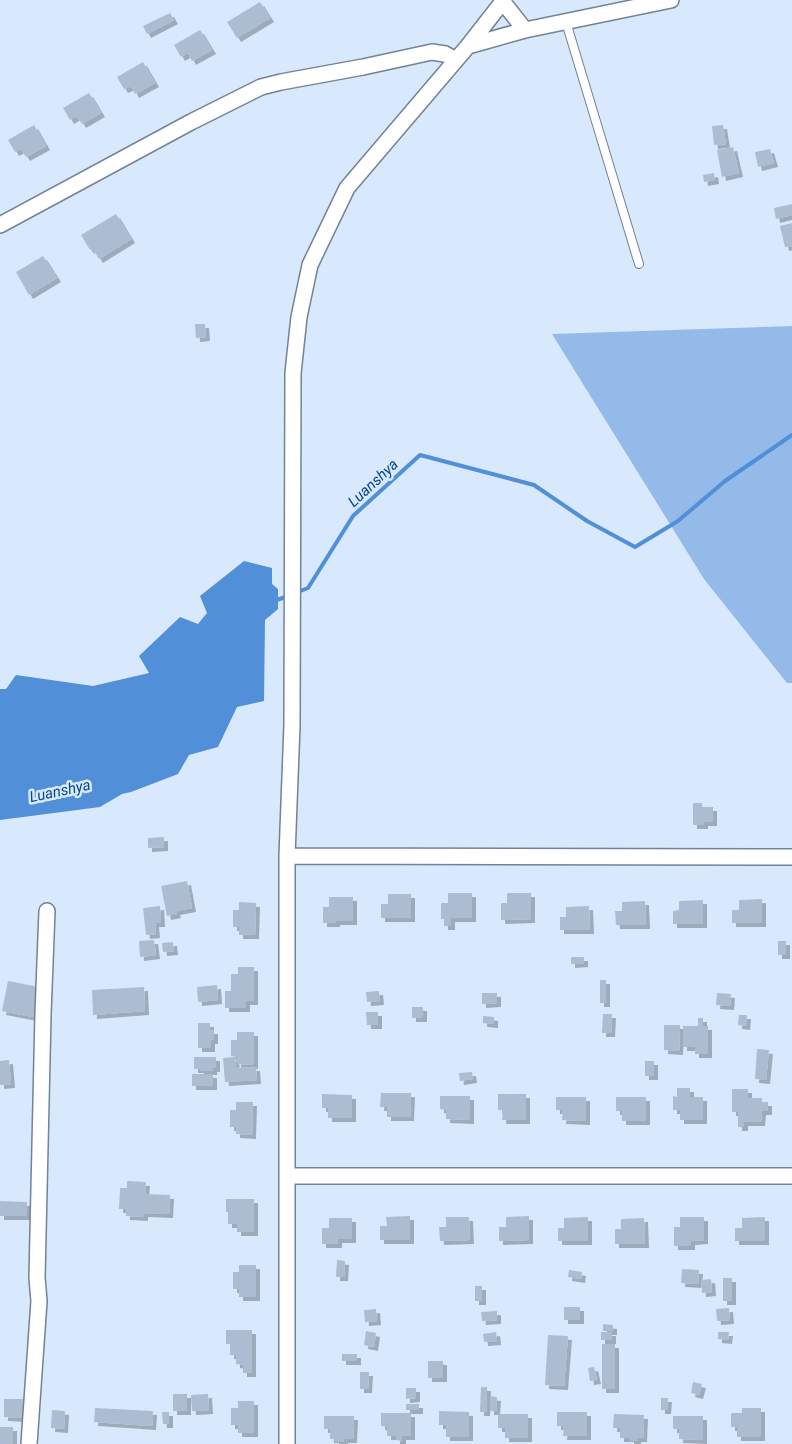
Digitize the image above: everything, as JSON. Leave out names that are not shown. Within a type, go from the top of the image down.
[{"type":"street","points":[[468,46],[525,30],[671,0]]},
{"type":"street","points":[[286,1444],[287,856],[292,725],[293,374],[299,317],[310,265],[347,188],[504,1],[525,30]]},
{"type":"street","points":[[0,225],[190,122],[261,87],[432,52],[445,54],[456,60]]},
{"type":"street","points":[[287,856],[792,857]]},
{"type":"street","points":[[29,1444],[39,1301],[37,1278],[42,1014],[47,912]]},
{"type":"street","points":[[287,1176],[792,1176]]},
{"type":"lane","points":[[566,22],[639,264]]},
{"type":"shaded area","points":[[792,326],[792,683],[787,683],[704,579],[552,334]]},
{"type":"water","points":[[244,561],[272,568],[272,584],[278,589],[278,609],[265,620],[264,701],[237,707],[218,747],[189,755],[178,774],[122,794],[100,807],[0,820],[0,689],[6,689],[16,675],[93,686],[149,673],[139,656],[180,617],[198,624],[207,613],[200,596]]},
{"type":"building","points":[[260,2],[270,18],[237,38],[227,22]]},
{"type":"building","points":[[170,13],[174,20],[147,34],[143,26]]},
{"type":"building","points":[[200,30],[212,50],[192,61],[188,53],[181,57],[174,45]]},
{"type":"building","points":[[143,62],[155,83],[135,94],[131,86],[124,89],[117,77]]},
{"type":"building","points":[[89,93],[101,113],[82,124],[77,116],[70,120],[63,108]]},
{"type":"building","points":[[34,125],[46,146],[26,157],[21,149],[15,152],[8,140]]},
{"type":"building","points":[[723,125],[726,144],[714,145],[712,126]]},
{"type":"building","points":[[733,147],[739,173],[722,177],[717,150]]},
{"type":"building","points":[[770,149],[774,163],[758,167],[755,152]]},
{"type":"building","points":[[714,173],[715,180],[704,182],[703,175]]},
{"type":"building","points":[[792,204],[792,215],[776,219],[774,208]]},
{"type":"building","points":[[116,214],[131,239],[99,259],[92,248],[90,250],[81,235]]},
{"type":"building","points":[[792,223],[792,246],[785,247],[780,226]]},
{"type":"building","points":[[43,256],[57,278],[29,295],[16,272]]},
{"type":"building","points":[[195,324],[205,324],[206,337],[196,338]]},
{"type":"building","points":[[693,803],[702,803],[702,807],[713,807],[713,822],[704,822],[704,825],[693,825]]},
{"type":"building","points":[[164,837],[164,847],[148,848],[148,838]]},
{"type":"building","points":[[187,881],[192,908],[176,911],[177,914],[167,916],[161,886]]},
{"type":"building","points":[[448,893],[472,893],[472,918],[451,918],[451,926],[444,926],[444,919],[441,919],[441,903],[448,903]]},
{"type":"building","points":[[507,893],[531,893],[531,919],[501,920],[501,903],[507,903]]},
{"type":"building","points":[[388,894],[411,894],[411,918],[381,918],[381,904],[388,904]]},
{"type":"building","points":[[329,897],[353,897],[353,921],[323,923],[323,907],[329,907]]},
{"type":"building","points":[[762,899],[762,923],[732,923],[732,910],[739,910],[739,900]]},
{"type":"building","points":[[703,900],[703,924],[673,924],[673,911],[679,910],[679,901]]},
{"type":"building","points":[[645,901],[646,925],[616,925],[615,911],[622,911],[622,902]]},
{"type":"building","points":[[239,902],[256,903],[255,935],[239,935],[239,927],[233,927],[233,910],[239,910]]},
{"type":"building","points":[[160,906],[161,923],[155,923],[156,934],[146,935],[143,908]]},
{"type":"building","points":[[589,906],[590,930],[560,930],[560,917],[566,917],[566,907]]},
{"type":"building","points":[[154,940],[156,955],[140,957],[139,941]]},
{"type":"building","points":[[778,941],[786,941],[786,955],[778,955]]},
{"type":"building","points":[[173,942],[174,951],[163,952],[162,943]]},
{"type":"building","points":[[571,957],[584,957],[584,963],[571,964]]},
{"type":"building","points":[[238,967],[254,967],[254,1001],[246,1001],[246,1008],[225,1008],[225,991],[231,991],[231,974],[238,974]]},
{"type":"building","points":[[600,980],[606,980],[606,1003],[600,1003]]},
{"type":"building","points":[[8,981],[39,987],[33,1017],[2,1011]]},
{"type":"building","points":[[217,985],[218,1000],[198,1002],[197,987]]},
{"type":"building","points":[[144,987],[145,1011],[93,1015],[92,990]]},
{"type":"building","points":[[379,991],[380,1001],[367,1002],[366,992]]},
{"type":"building","points":[[482,993],[497,993],[497,1003],[482,1004]]},
{"type":"building","points":[[717,993],[731,994],[730,1006],[716,1005]]},
{"type":"building","points":[[412,1007],[423,1007],[423,1018],[412,1018]]},
{"type":"building","points":[[366,1012],[378,1012],[378,1025],[367,1025]]},
{"type":"building","points":[[603,1014],[612,1014],[611,1033],[602,1033]]},
{"type":"building","points":[[739,1015],[747,1015],[746,1026],[738,1025]]},
{"type":"building","points":[[483,1016],[494,1017],[494,1024],[483,1023]]},
{"type":"building","points":[[698,1018],[703,1018],[703,1026],[708,1026],[708,1054],[695,1054],[695,1047],[683,1047],[683,1026],[698,1026]]},
{"type":"building","points":[[198,1023],[210,1023],[210,1030],[214,1030],[214,1040],[211,1040],[211,1048],[198,1048]]},
{"type":"building","points":[[664,1025],[680,1025],[679,1051],[664,1050]]},
{"type":"building","points":[[237,1032],[254,1032],[254,1065],[237,1064],[237,1057],[231,1056],[231,1040],[237,1040]]},
{"type":"building","points":[[757,1049],[769,1050],[766,1080],[755,1079]]},
{"type":"building","points":[[194,1057],[216,1057],[216,1068],[213,1068],[213,1071],[194,1069]]},
{"type":"building","points":[[235,1057],[236,1068],[256,1067],[257,1080],[225,1082],[223,1058]]},
{"type":"building","points":[[9,1060],[11,1084],[0,1085],[0,1061]]},
{"type":"building","points":[[645,1061],[654,1061],[654,1076],[645,1076]]},
{"type":"building","points":[[472,1072],[473,1079],[460,1081],[459,1073]]},
{"type":"building","points":[[192,1074],[213,1074],[213,1086],[192,1086]]},
{"type":"building","points":[[677,1088],[690,1088],[690,1097],[703,1097],[703,1120],[680,1120],[680,1110],[673,1110],[673,1096],[677,1097]]},
{"type":"building","points":[[732,1089],[748,1089],[748,1098],[762,1098],[762,1102],[768,1102],[768,1111],[762,1111],[761,1122],[744,1122],[744,1127],[738,1127],[738,1112],[732,1112]]},
{"type":"building","points":[[381,1093],[411,1093],[410,1117],[387,1117],[387,1107],[380,1107]]},
{"type":"building","points":[[322,1094],[352,1095],[352,1118],[328,1118],[328,1108],[322,1108]]},
{"type":"building","points":[[498,1094],[526,1094],[526,1120],[502,1120],[503,1110],[498,1110]]},
{"type":"building","points":[[440,1096],[470,1096],[470,1120],[446,1119],[446,1110],[440,1109]]},
{"type":"building","points":[[556,1097],[586,1097],[586,1121],[562,1120],[563,1110],[556,1110]]},
{"type":"building","points":[[616,1097],[646,1097],[646,1121],[622,1121],[622,1111],[616,1111]]},
{"type":"building","points":[[236,1102],[253,1102],[252,1135],[236,1134],[236,1127],[230,1127],[230,1110],[236,1110]]},
{"type":"building","points":[[127,1181],[146,1182],[145,1194],[170,1195],[169,1214],[144,1213],[144,1217],[126,1216],[126,1209],[119,1209],[120,1188],[127,1188]]},
{"type":"building","points":[[226,1199],[254,1199],[254,1232],[237,1232],[237,1224],[228,1224]]},
{"type":"building","points":[[0,1201],[27,1202],[27,1216],[0,1216]]},
{"type":"building","points":[[410,1216],[410,1240],[380,1240],[380,1226],[387,1226],[386,1217]]},
{"type":"building","points":[[529,1216],[529,1240],[499,1241],[499,1227],[506,1227],[506,1217]]},
{"type":"building","points":[[446,1217],[469,1217],[470,1240],[440,1241],[439,1227],[446,1227]]},
{"type":"building","points":[[588,1217],[588,1241],[558,1241],[558,1228],[564,1228],[564,1218]]},
{"type":"building","points":[[680,1217],[704,1217],[704,1240],[691,1241],[691,1246],[674,1246],[674,1227],[680,1227]]},
{"type":"building","points":[[765,1217],[765,1241],[735,1241],[735,1228],[742,1228],[742,1218]]},
{"type":"building","points":[[329,1218],[352,1218],[352,1239],[338,1239],[338,1244],[322,1244],[322,1228],[329,1228]]},
{"type":"building","points":[[644,1218],[645,1244],[615,1244],[615,1229],[621,1229],[621,1219]]},
{"type":"building","points":[[337,1260],[345,1261],[344,1277],[336,1277]]},
{"type":"building","points":[[239,1265],[256,1265],[256,1297],[239,1297],[239,1289],[233,1289],[233,1272],[239,1272]]},
{"type":"building","points":[[682,1269],[699,1270],[698,1284],[681,1283]]},
{"type":"building","points":[[569,1270],[582,1272],[581,1279],[568,1277]]},
{"type":"building","points":[[723,1278],[732,1278],[732,1301],[723,1301]]},
{"type":"building","points":[[711,1279],[712,1292],[702,1293],[701,1280]]},
{"type":"building","points":[[475,1286],[482,1286],[482,1301],[475,1301]]},
{"type":"building","points":[[564,1307],[580,1307],[580,1320],[564,1320]]},
{"type":"building","points":[[729,1308],[730,1320],[717,1321],[716,1309]]},
{"type":"building","points":[[376,1309],[377,1321],[365,1322],[364,1310]]},
{"type":"building","points":[[497,1311],[497,1320],[482,1321],[481,1312]]},
{"type":"building","points":[[603,1324],[613,1325],[613,1331],[603,1331]]},
{"type":"building","points":[[226,1330],[252,1330],[252,1373],[243,1373],[243,1365],[236,1364],[236,1355],[230,1355],[230,1344],[226,1344]]},
{"type":"building","points":[[366,1331],[376,1333],[374,1347],[364,1345]]},
{"type":"building","points":[[496,1332],[497,1341],[484,1342],[483,1334]]},
{"type":"building","points":[[601,1332],[612,1332],[612,1340],[601,1340]]},
{"type":"building","points":[[718,1332],[729,1332],[728,1340],[718,1339]]},
{"type":"building","points":[[548,1335],[568,1336],[564,1386],[545,1385]]},
{"type":"building","points":[[602,1344],[615,1344],[615,1389],[602,1389]]},
{"type":"building","points":[[342,1354],[357,1354],[357,1361],[342,1361]]},
{"type":"building","points":[[428,1361],[443,1361],[443,1378],[428,1378]]},
{"type":"building","points":[[594,1367],[597,1380],[590,1381],[588,1368]]},
{"type":"building","points":[[360,1372],[369,1372],[368,1389],[360,1389]]},
{"type":"building","points":[[693,1382],[702,1384],[699,1395],[691,1393]]},
{"type":"building","points":[[481,1387],[487,1387],[486,1412],[480,1412]]},
{"type":"building","points":[[406,1388],[416,1388],[416,1398],[406,1399]]},
{"type":"building","points":[[173,1394],[187,1394],[187,1411],[173,1411]]},
{"type":"building","points":[[208,1394],[209,1410],[192,1411],[191,1395]]},
{"type":"building","points":[[490,1396],[497,1397],[496,1411],[490,1411]]},
{"type":"building","points":[[661,1398],[668,1398],[667,1410],[661,1410]]},
{"type":"building","points":[[4,1399],[23,1399],[22,1418],[4,1417]]},
{"type":"building","points":[[238,1401],[254,1401],[254,1433],[238,1433],[238,1425],[231,1425],[231,1408],[238,1408]]},
{"type":"building","points":[[406,1404],[419,1404],[419,1410],[406,1410]]},
{"type":"building","points":[[95,1408],[153,1411],[152,1426],[94,1422]]},
{"type":"building","points":[[742,1408],[761,1408],[761,1437],[737,1437],[737,1427],[731,1427],[731,1413],[742,1413]]},
{"type":"building","points":[[52,1410],[65,1411],[64,1429],[51,1428]]},
{"type":"building","points":[[439,1411],[469,1412],[469,1437],[446,1437],[446,1425],[439,1425]]},
{"type":"building","points":[[162,1412],[169,1412],[169,1424],[163,1424]]},
{"type":"building","points":[[557,1412],[587,1412],[587,1436],[563,1436],[564,1426],[557,1426]]},
{"type":"building","points":[[381,1413],[411,1413],[411,1436],[402,1436],[402,1441],[396,1440],[396,1436],[387,1436],[387,1427],[381,1426]]},
{"type":"building","points":[[498,1414],[528,1414],[528,1438],[505,1438],[505,1428],[498,1428]]},
{"type":"building","points":[[614,1414],[644,1415],[643,1438],[637,1438],[637,1441],[630,1441],[630,1438],[620,1438],[620,1428],[613,1428]]},
{"type":"building","points":[[324,1416],[354,1416],[353,1439],[335,1442],[335,1439],[330,1439],[330,1429],[324,1429]]},
{"type":"building","points":[[673,1416],[703,1416],[703,1440],[679,1439],[679,1429],[673,1429]]},
{"type":"building","points":[[0,1427],[13,1427],[13,1444],[0,1444]]},
{"type":"waterway","name":"Luanshya","points":[[295,593],[308,588],[353,516],[420,455],[534,485],[587,521],[635,547],[678,521],[725,481],[792,435]]},
{"type":"waterway","name":"Luanshya","points":[[274,601],[288,596]]}]
